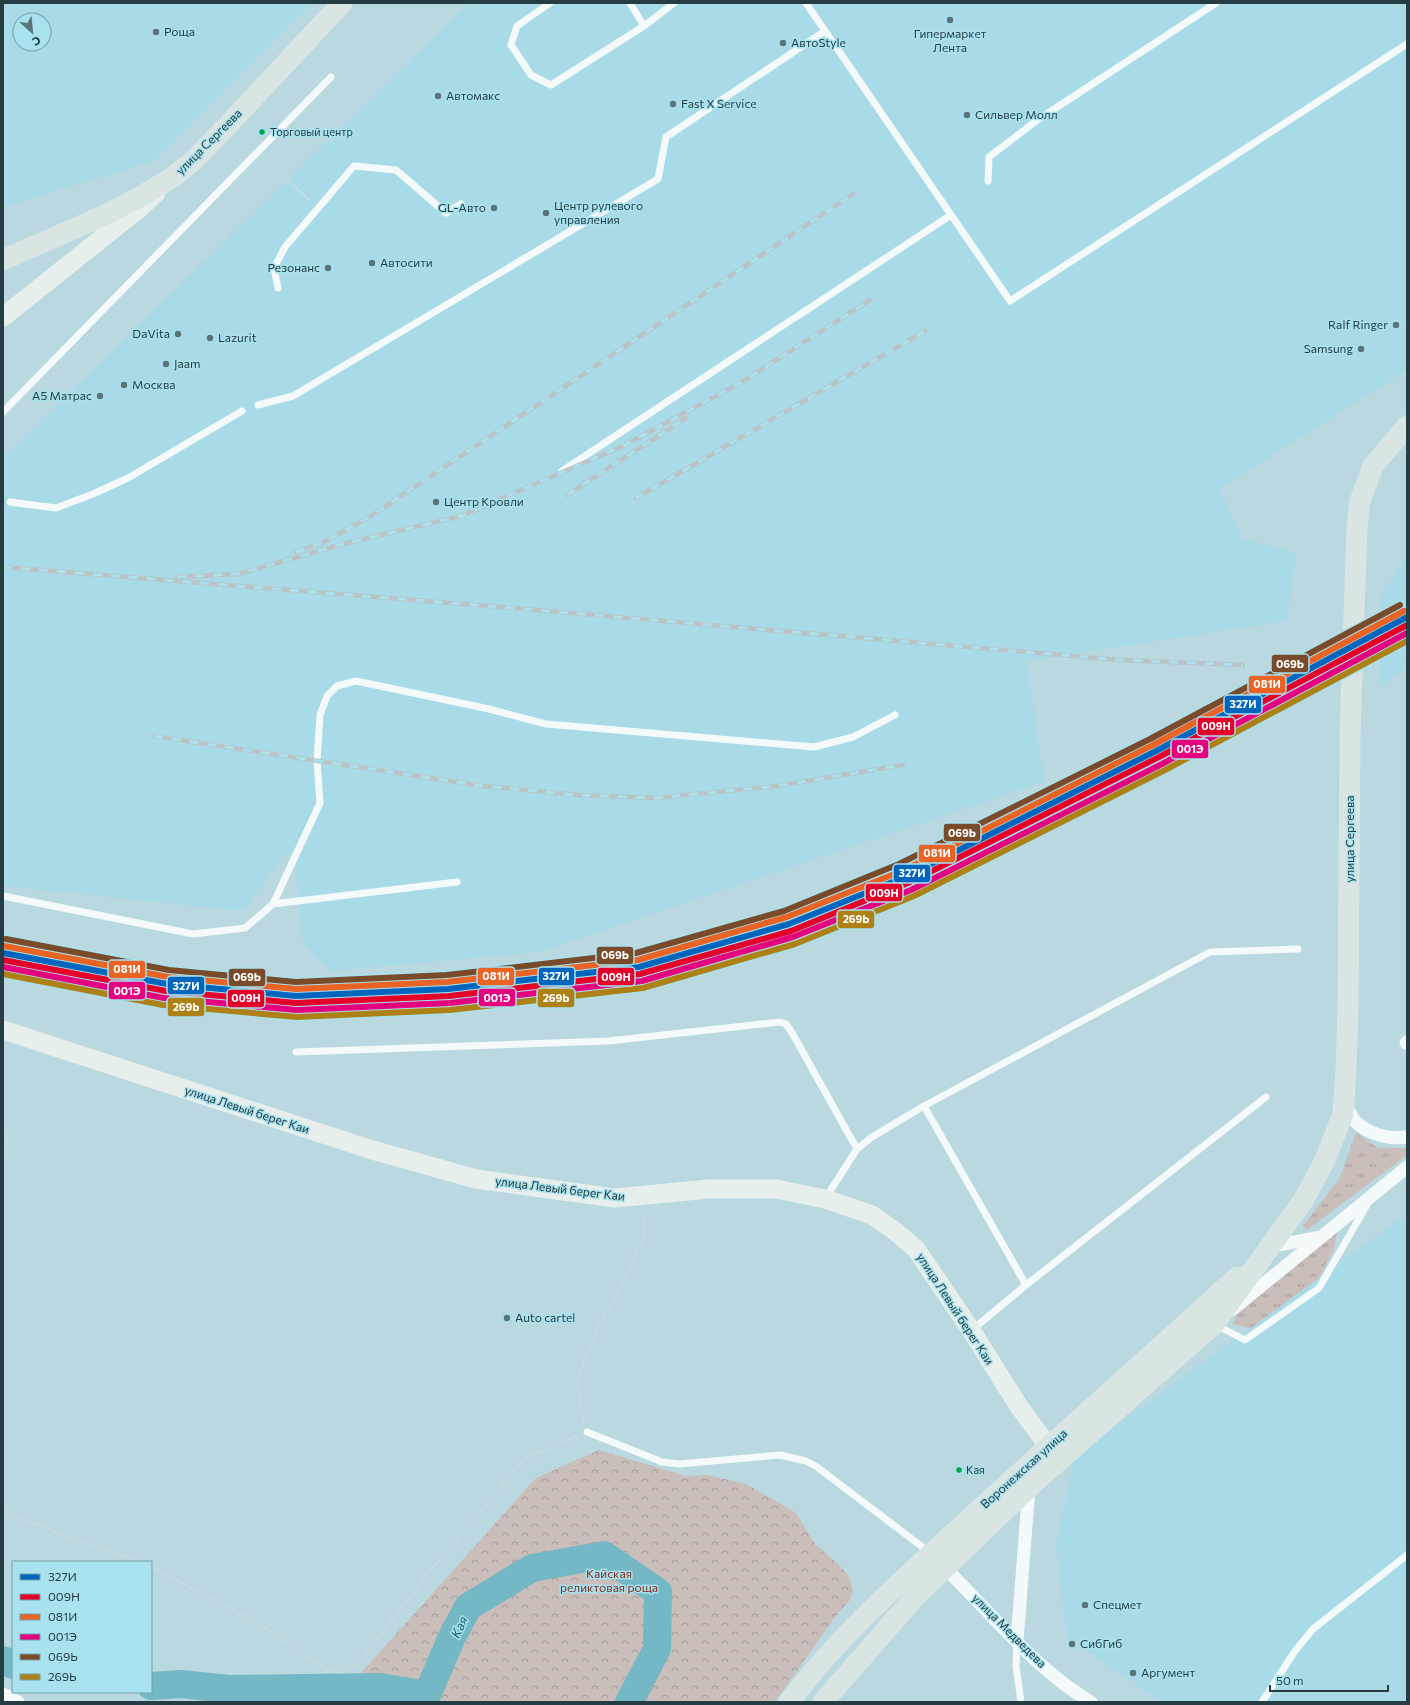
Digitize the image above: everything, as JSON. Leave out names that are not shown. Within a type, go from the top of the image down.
[{"type":"main road","name":"улица Сергеева","points":[[3,260],[105,214],[140,197],[173,178],[193,161],[227,126],[342,3]]},
{"type":"main road","name":"улица Сергеева","points":[[1270,1246],[1303,1201],[1325,1160],[1343,1114],[1348,1010],[1350,734],[1357,527],[1360,501],[1373,466],[1407,426]]},
{"type":"main road","name":"Воронежская улица","points":[[789,1702],[845,1637],[931,1554],[1214,1324],[1270,1246]]},
{"type":"main road","name":"Воронежская улица","points":[[823,1702],[913,1599],[1029,1487],[1055,1452],[1165,1344],[1270,1246]]},
{"type":"street","points":[[4,313],[141,206],[173,178]]},
{"type":"street","name":"улица Левый берег Каи","points":[[3,1030],[369,1150],[476,1178],[615,1198],[709,1189],[776,1189],[825,1199],[872,1215],[896,1232],[916,1249],[971,1330],[1018,1406],[1055,1452]]},
{"type":"street","points":[[1344,1100],[1354,1121],[1370,1133],[1400,1138],[1407,1137]]},
{"type":"street","points":[[1214,1324],[1407,1167]]},
{"type":"street","points":[[1270,1246],[1321,1236]]},
{"type":"street","points":[[1017,1641],[1029,1487]]},
{"type":"street","name":"улица Медведева","points":[[931,1554],[1017,1641],[1056,1677],[1091,1702]]},
{"type":"street","points":[[3,1694],[18,1702]]},
{"type":"lane","points":[[550,3],[517,26],[511,45],[531,75],[551,85],[644,26],[674,3]]},
{"type":"lane","points":[[630,3],[644,26]]},
{"type":"lane","points":[[806,3],[1010,301],[1407,44]]},
{"type":"lane","points":[[988,182],[989,157],[1036,121],[1216,3]]},
{"type":"lane","points":[[258,406],[293,396],[658,178],[666,137],[825,31]]},
{"type":"lane","points":[[3,412],[331,77]]},
{"type":"lane","points":[[278,288],[274,268],[286,247],[354,166],[396,170],[446,213],[461,204]]},
{"type":"lane","points":[[562,471],[951,215]]},
{"type":"lane","points":[[10,502],[56,508],[93,494],[128,478],[242,411]]},
{"type":"lane","points":[[3,896],[193,934],[246,928],[273,904],[320,803],[317,761],[320,715],[327,696],[337,686],[356,681],[489,709],[546,724],[814,747],[853,737],[895,715]]},
{"type":"lane","points":[[273,904],[457,882]]},
{"type":"lane","points":[[825,1199],[857,1149],[872,1136],[924,1106],[1210,952],[1298,950]]},
{"type":"lane","points":[[296,1052],[609,1040],[780,1022],[786,1024],[792,1031],[857,1149]]},
{"type":"lane","points":[[971,1330],[1026,1285],[1266,1098]]},
{"type":"lane","points":[[924,1106],[1026,1285]]},
{"type":"lane","points":[[1214,1324],[1245,1340],[1319,1288],[1374,1195]]},
{"type":"lane","points":[[587,1432],[662,1462],[674,1463],[780,1456],[806,1461],[817,1467],[931,1554]]},
{"type":"lane","points":[[1262,1702],[1295,1651],[1313,1629],[1407,1555]]},
{"type":"lane","points":[[1017,1641],[1016,1666],[1021,1702]]},
{"type":"path","points":[[287,179],[318,208]]},
{"type":"path","points":[[3,1128],[7,1134],[6,1153],[3,1158]]},
{"type":"path","points":[[152,1568],[254,1621],[326,1669],[341,1673],[356,1666],[435,1565],[522,1462],[539,1452],[587,1432],[580,1406],[578,1379],[597,1328],[622,1285],[645,1234],[644,1196]]},
{"type":"path","points":[[3,1510],[22,1520],[139,1561]]},
{"type":"shaded area","points":[[3,3],[312,3],[154,161],[3,207]]},
{"type":"shaded area","points":[[469,3],[1407,3],[1407,370],[1219,489],[1243,539],[1297,553],[1286,621],[1027,661],[1044,782],[538,952],[330,971],[303,944],[295,857],[283,856],[244,911],[3,886],[3,458]],"holes":[[[1134,390],[1180,444],[1133,391]]]},
{"type":"shaded area","points":[[1407,556],[1407,668],[1379,686],[1381,595]]},
{"type":"shaded area","points":[[1407,1214],[1407,1702],[1161,1702],[1067,1636],[1056,1546],[1075,1456]]},
{"type":"green space","points":[[1356,1133],[1378,1148],[1407,1148],[1407,1155],[1307,1230],[1303,1226],[1339,1179]]},
{"type":"green space","points":[[1337,1232],[1334,1249],[1319,1278],[1251,1328],[1233,1324],[1239,1310]]},
{"type":"green space","name":"Кайская реликтовая роща","points":[[599,1450],[686,1476],[707,1475],[746,1484],[796,1513],[815,1544],[849,1576],[853,1591],[850,1600],[838,1613],[775,1702],[335,1702],[536,1478]]},
{"type":"waterway","name":"Кая","points":[[152,1686],[181,1684],[228,1689],[380,1687],[427,1695],[452,1637],[468,1607],[532,1568],[604,1555],[658,1592],[657,1649],[629,1702]]},
{"type":"waterway","name":"Кая","points":[[3,1660],[12,1664]]},
{"type":"railway","points":[[296,552],[324,542],[371,516],[853,194]]},
{"type":"railway","points":[[177,577],[238,574],[343,544],[461,516],[625,445],[742,382],[870,300]]},
{"type":"railway","points":[[636,498],[925,331]]},
{"type":"railway","points":[[567,495],[686,418]]},
{"type":"railway","points":[[3,567],[512,608],[1120,660],[1243,665]]},
{"type":"railway","points":[[1391,625],[1407,618]]},
{"type":"railway","points":[[154,736],[483,786],[578,795],[656,798],[777,786],[903,765]]},
{"type":"transit line","name":"069Ь","points":[[6,939],[169,970],[296,982],[447,975],[636,953],[784,911],[899,864],[1150,739],[1400,605]]},
{"type":"transit line","name":"081И","points":[[4,946],[168,977],[296,989],[447,982],[638,960],[787,917],[902,871],[1153,745],[1404,611]]},
{"type":"transit line","name":"327И","points":[[3,953],[167,984],[296,996],[448,989],[639,967],[789,924],[905,877],[1156,751],[1407,617]]},
{"type":"transit line","name":"009Н","points":[[3,960],[166,991],[296,1003],[449,996],[640,974],[791,931],[908,883],[1159,757],[1407,625]]},
{"type":"transit line","name":"001Э","points":[[3,967],[164,998],[297,1010],[450,1003],[642,981],[793,937],[911,890],[1162,764],[1407,633]]},
{"type":"transit line","name":"269Ь","points":[[3,974],[163,1005],[297,1017],[450,1010],[643,988],[795,944],[914,896],[1165,770],[1407,641]]},
{"type":"place","name":"Гипермаркет Лента","points":[[950,20]]},
{"type":"place","name":"Роща","points":[[156,32]]},
{"type":"place","name":"АвтоStyle","points":[[783,43]]},
{"type":"place","name":"Автомакс","points":[[438,96]]},
{"type":"place","name":"Fast X Service","points":[[673,104]]},
{"type":"place","name":"Сильвер Молл","points":[[967,115]]},
{"type":"place","name":"Торговый центр","points":[[262,132]]},
{"type":"place","name":"GL-Авто","points":[[494,208]]},
{"type":"place","name":"Центр рулевого управления","points":[[546,213]]},
{"type":"place","name":"Автосити","points":[[372,263]]},
{"type":"place","name":"Резонанс","points":[[328,268]]},
{"type":"place","name":"Ralf Ringer","points":[[1396,325]]},
{"type":"place","name":"DaVita","points":[[178,334]]},
{"type":"place","name":"Lazurit","points":[[210,338]]},
{"type":"place","name":"Samsung","points":[[1361,349]]},
{"type":"place","name":"Jaam","points":[[166,364]]},
{"type":"place","name":"Москва","points":[[124,385]]},
{"type":"place","name":"А5 Матрас","points":[[100,396]]},
{"type":"place","name":"Центр Кровли","points":[[436,502]]},
{"type":"place","name":"Auto cartel","points":[[507,1318]]},
{"type":"place","name":"Кая","points":[[959,1470]]},
{"type":"place","name":"Спецмет","points":[[1085,1605]]},
{"type":"place","name":"СибГиб","points":[[1072,1644]]},
{"type":"place","name":"Аргумент","points":[[1133,1673]]}]
